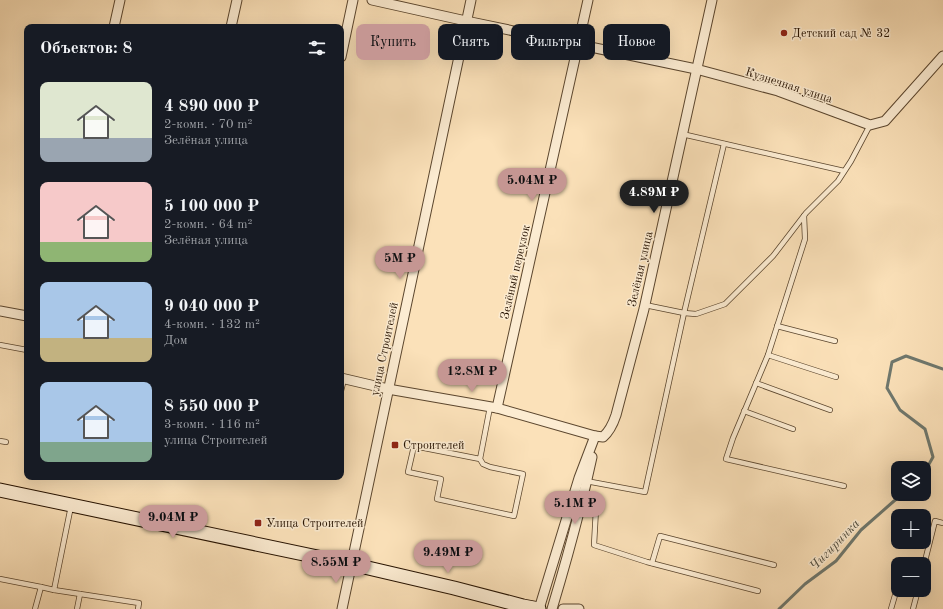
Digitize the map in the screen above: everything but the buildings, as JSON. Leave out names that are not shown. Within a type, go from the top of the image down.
[{"type":"street","points":[[115,24],[120,0]]},
{"type":"street","points":[[232,24],[237,0]]},
{"type":"street","points":[[344,43],[353,0]]},
{"type":"street","name":"Кузнечная улица","points":[[372,0],[511,30]]},
{"type":"street","name":"улица Строителей","points":[[342,609],[471,0]]},
{"type":"street","name":"Зелёный переулок","points":[[583,24],[588,0]]},
{"type":"street","name":"Зелёная улица","points":[[596,436],[603,437],[608,432],[616,415],[645,305],[712,0]]},
{"type":"street","name":"Кузнечная улица","points":[[595,48],[696,69],[778,91],[870,125]]},
{"type":"street","points":[[870,125],[885,121],[943,56]]},
{"type":"street","name":"Зелёный переулок","points":[[494,408],[574,60]]},
{"type":"street","points":[[0,311],[24,315]]},
{"type":"street","points":[[344,378],[388,389],[494,408],[596,436]]},
{"type":"street","points":[[552,609],[584,491],[596,436]]},
{"type":"street","points":[[0,490],[351,564],[539,609],[579,478],[596,436]]},
{"type":"street","points":[[563,609],[579,609]]},
{"type":"lane","points":[[645,305],[696,314],[724,304],[773,256],[804,216],[838,181],[870,125]]},
{"type":"lane","points":[[682,134],[844,171]]},
{"type":"lane","points":[[586,481],[645,492],[684,313],[724,144]]},
{"type":"lane","points":[[804,216],[804,240],[768,355],[733,438],[726,460],[844,486]]},
{"type":"lane","points":[[777,326],[835,341]]},
{"type":"lane","points":[[0,345],[24,349]]},
{"type":"lane","points":[[768,355],[836,378]]},
{"type":"lane","points":[[756,384],[830,410]]},
{"type":"lane","points":[[480,459],[414,446],[408,472],[441,479],[437,499],[514,516],[523,474],[490,467],[483,464],[480,459],[494,408]]},
{"type":"lane","points":[[744,411],[793,429]]},
{"type":"lane","points":[[0,441],[6,442]]},
{"type":"lane","points":[[584,491],[596,509],[594,545],[652,563],[758,590]]},
{"type":"lane","points":[[54,590],[71,504]]},
{"type":"lane","points":[[926,557],[935,521],[943,523]]},
{"type":"lane","points":[[652,563],[660,536],[774,565]]},
{"type":"lane","points":[[0,579],[54,590],[139,603],[138,609]]},
{"type":"lane","points":[[35,609],[41,587]]},
{"type":"lane","points":[[77,609],[80,594]]},
{"type":"lane","points":[[891,609],[894,597]]},
{"type":"lane","points":[[913,609],[916,597]]},
{"type":"waterway","name":"Чигиринка","points":[[931,461],[933,457],[925,429],[900,410],[887,388],[892,362],[906,356],[943,369]]},
{"type":"waterway","name":"Чигиринка","points":[[779,609],[805,584],[836,561],[861,530],[894,501]]},
{"type":"place","name":"Детский сад № 32","points":[[784,33]]},
{"type":"place","name":"Строителей","points":[[395,445]]},
{"type":"place","name":"Улица Строителей","points":[[258,523]]}]
